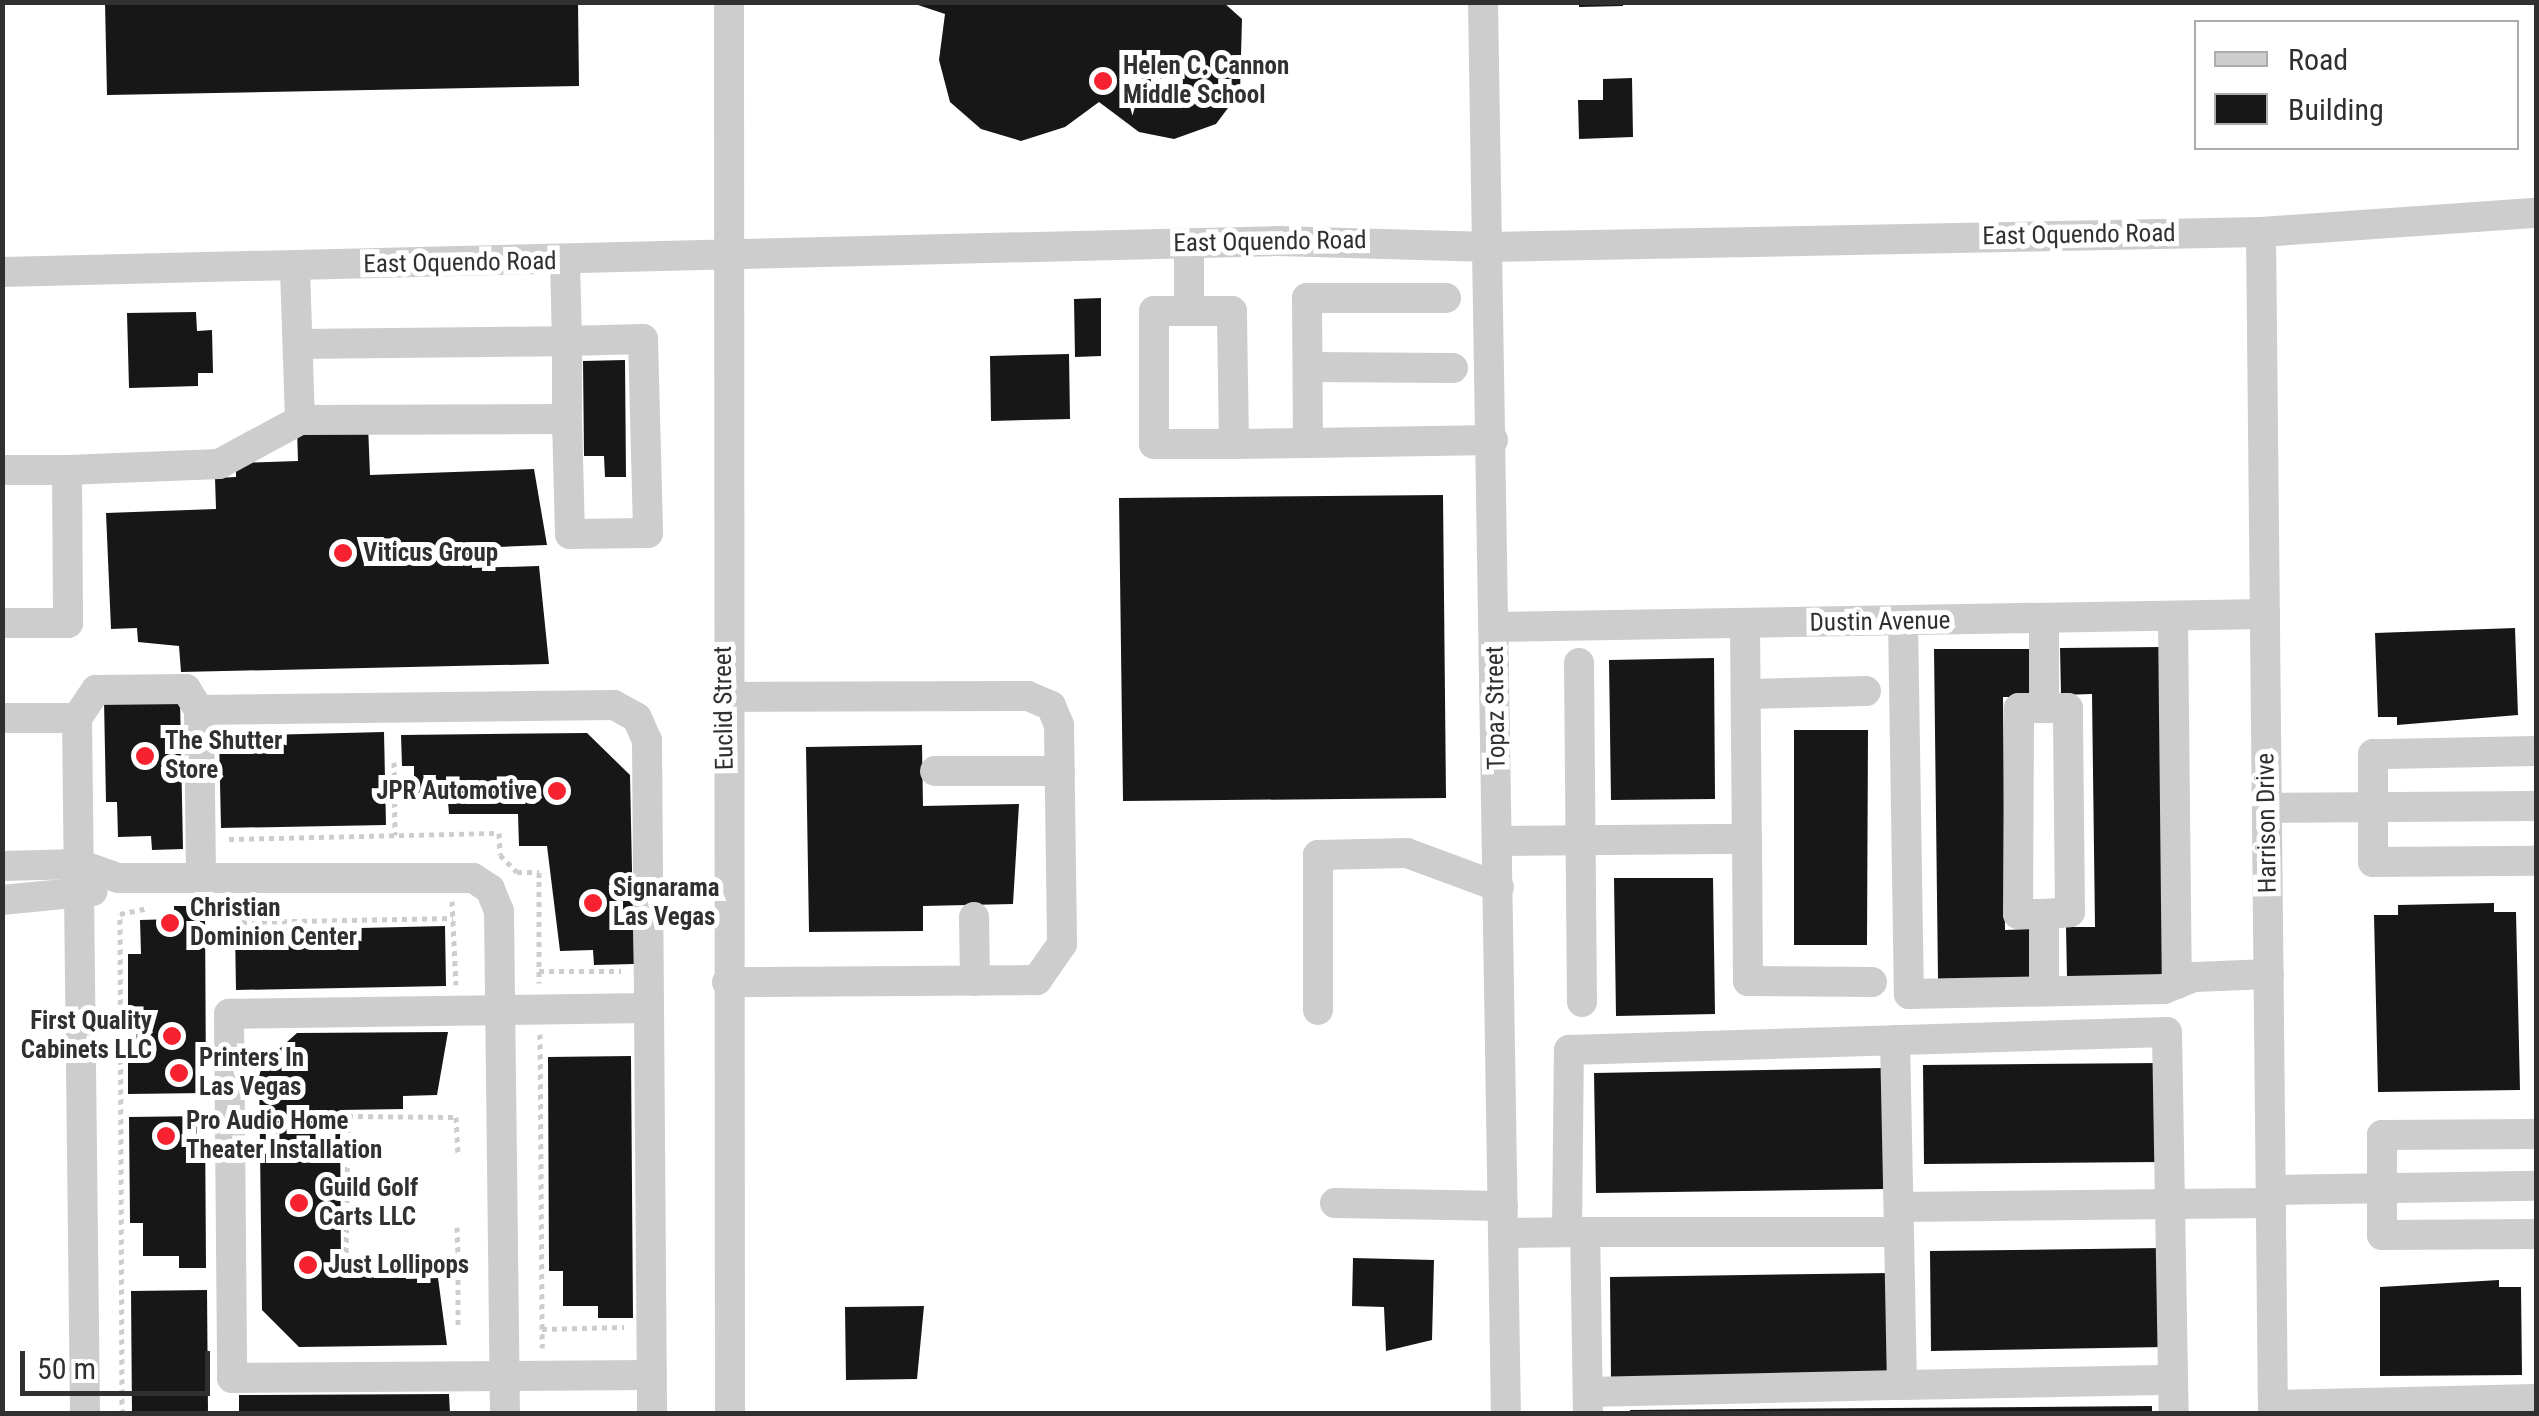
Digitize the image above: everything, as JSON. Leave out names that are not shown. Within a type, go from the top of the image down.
[{"type":"street","name":"Euclid Street","points":[[728,2],[724,697],[730,1414]]},
{"type":"street","name":"Topaz Street","points":[[1484,2],[1506,1414]]},
{"type":"street","name":"East Oquendo Road","points":[[2,272],[1189,243],[1490,247],[2261,232],[2536,214]]},
{"type":"street","name":"Harrison Drive","points":[[2261,232],[2273,1409]]},
{"type":"street","points":[[1189,243],[1189,311]]},
{"type":"street","points":[[298,344],[567,340],[643,339],[648,533],[570,534],[567,420],[567,340],[566,261]]},
{"type":"street","points":[[296,267],[300,420]]},
{"type":"street","points":[[1308,443],[1307,298],[1446,298]]},
{"type":"street","points":[[1234,444],[1232,311],[1154,311],[1154,444],[1234,444],[1492,440]]},
{"type":"street","points":[[1308,367],[1453,368]]},
{"type":"street","points":[[2,470],[220,464],[300,420],[567,420]]},
{"type":"street","points":[[2,623],[68,623],[67,470]]},
{"type":"street","name":"Dustin Avenue","points":[[1495,627],[2265,614]]},
{"type":"street","points":[[2173,617],[2176,984]]},
{"type":"street","points":[[2044,619],[2044,708]]},
{"type":"street","points":[[1903,620],[1908,994],[2176,984],[2269,974]]},
{"type":"street","points":[[1745,625],[1748,981],[1872,982]]},
{"type":"street","points":[[1579,662],[1582,1002]]},
{"type":"street","points":[[85,1414],[78,718],[96,690],[186,689],[199,710],[201,879]]},
{"type":"street","points":[[1746,694],[1866,691]]},
{"type":"street","points":[[724,697],[1028,696],[1051,706],[1059,725],[1062,944],[1037,980],[727,982]]},
{"type":"street","points":[[199,710],[614,706],[637,718],[647,740],[652,1414]]},
{"type":"street","points":[[2019,708],[2044,708],[2068,708],[2070,912],[2018,914],[2019,708]]},
{"type":"street","points":[[2,718],[78,718]]},
{"type":"street","points":[[2536,751],[2373,754],[2373,862],[2536,862]]},
{"type":"street","points":[[935,771],[1060,771]]},
{"type":"street","points":[[2267,808],[2536,806]]},
{"type":"street","points":[[1498,841],[1747,840]]},
{"type":"street","points":[[1318,1010],[1318,855],[1407,853],[1499,887]]},
{"type":"street","points":[[2,866],[79,864],[118,878],[451,878],[490,889],[499,911],[505,1414]]},
{"type":"street","points":[[2,900],[78,899],[118,878]]},
{"type":"street","points":[[2044,914],[2044,991]]},
{"type":"street","points":[[974,917],[975,981]]},
{"type":"street","points":[[649,1008],[229,1014],[232,1378],[652,1375]]},
{"type":"street","points":[[2173,1380],[1902,1385],[1588,1403],[1569,1050],[2167,1032],[2174,1414]]},
{"type":"street","points":[[1895,1040],[1902,1385]]},
{"type":"street","points":[[2536,1134],[2382,1135],[2382,1235],[2536,1234]]},
{"type":"street","points":[[1335,1204],[1503,1220],[1576,1232],[2170,1205],[2382,1189],[2536,1186]]},
{"type":"street","points":[[2273,1409],[2536,1399]]},
{"type":"path","points":[[394,762],[395,835]]},
{"type":"path","points":[[451,878],[456,984]]},
{"type":"path","points":[[122,1414],[120,914],[157,906]]},
{"type":"path","points":[[242,922],[453,918]]},
{"type":"path","points":[[538,971],[649,971]]},
{"type":"path","points":[[538,1009],[542,1376]]},
{"type":"path","points":[[458,1152],[456,1117],[348,1116],[346,1262],[458,1260]]},
{"type":"path","points":[[457,1227],[458,1327]]},
{"type":"path","points":[[542,1329],[651,1326]]},
{"type":"building","points":[[105,2],[578,2],[579,86],[107,95]]},
{"type":"building","points":[[909,2],[1223,2],[1242,19],[1240,92],[1216,124],[1174,139],[1139,132],[1099,102],[1065,127],[1021,141],[981,129],[950,102],[939,60],[945,14]]},
{"type":"building","points":[[1579,2],[1623,2],[1623,6],[1579,7]]},
{"type":"building","points":[[1632,78],[1633,137],[1579,139],[1578,100],[1603,100],[1603,79]]},
{"type":"building","points":[[1101,298],[1101,356],[1075,357],[1074,299]]},
{"type":"building","points":[[196,312],[197,331],[212,330],[213,373],[198,373],[198,386],[129,388],[127,313]]},
{"type":"building","points":[[1069,354],[1070,419],[991,421],[990,356]]},
{"type":"building","points":[[625,360],[626,477],[605,477],[604,456],[584,456],[583,361]]},
{"type":"building","points":[[368,425],[370,475],[534,469],[547,545],[472,548],[472,568],[539,566],[549,664],[181,672],[179,646],[138,642],[137,628],[111,629],[106,513],[216,509],[215,478],[236,477],[236,463],[298,461],[297,428]]},
{"type":"building","points":[[1443,495],[1446,798],[1123,801],[1119,498]]},
{"type":"building","points":[[2515,628],[2518,715],[2397,725],[2397,717],[2378,717],[2375,633]]},
{"type":"building","points":[[2162,647],[2167,976],[2067,977],[2066,927],[2095,927],[2092,694],[2061,695],[2060,648]]},
{"type":"building","points":[[1934,649],[2033,649],[2033,697],[2003,697],[2005,930],[2035,929],[2035,978],[1938,979]]},
{"type":"building","points":[[1714,658],[1715,799],[1611,800],[1609,660]]},
{"type":"building","points":[[180,699],[183,849],[152,850],[151,836],[118,837],[117,802],[106,802],[104,700]]},
{"type":"building","points":[[1794,730],[1868,730],[1867,945],[1794,945]]},
{"type":"building","points":[[384,732],[386,825],[221,828],[219,736]]},
{"type":"building","points":[[587,733],[630,775],[634,964],[594,965],[593,950],[560,951],[547,846],[519,846],[518,814],[449,814],[448,802],[414,802],[414,766],[402,766],[401,735]]},
{"type":"building","points":[[922,745],[923,806],[1019,804],[1013,904],[923,906],[923,931],[809,932],[806,747]]},
{"type":"building","points":[[1614,878],[1713,878],[1715,1014],[1616,1016]]},
{"type":"building","points":[[2494,903],[2494,912],[2516,912],[2520,1090],[2378,1092],[2374,915],[2398,915],[2398,905]]},
{"type":"building","points":[[174,906],[205,906],[206,1093],[128,1094],[128,954],[141,954],[140,920],[174,919]]},
{"type":"building","points":[[445,926],[446,986],[236,990],[235,931]]},
{"type":"building","points":[[448,1032],[437,1095],[403,1096],[403,1109],[340,1110],[341,1266],[405,1266],[406,1279],[438,1278],[447,1345],[299,1347],[262,1310],[259,1067],[297,1033]]},
{"type":"building","points":[[631,1056],[633,1318],[598,1318],[598,1306],[563,1306],[563,1271],[549,1271],[548,1057]]},
{"type":"building","points":[[2160,1063],[2161,1162],[1924,1164],[1923,1065]]},
{"type":"building","points":[[1884,1068],[1886,1189],[1596,1193],[1594,1073]]},
{"type":"building","points":[[205,1116],[206,1268],[179,1268],[179,1256],[143,1256],[143,1223],[130,1223],[129,1117]]},
{"type":"building","points":[[2163,1248],[2165,1347],[1931,1351],[1930,1251]]},
{"type":"building","points":[[1353,1258],[1434,1260],[1432,1340],[1386,1351],[1384,1307],[1352,1306]]},
{"type":"building","points":[[1891,1273],[1893,1375],[1611,1379],[1610,1277]]},
{"type":"building","points":[[2499,1280],[2499,1287],[2521,1287],[2522,1375],[2380,1376],[2380,1287]]},
{"type":"building","points":[[207,1290],[208,1414],[132,1414],[131,1291]]},
{"type":"building","points":[[924,1306],[917,1379],[846,1380],[845,1307]]},
{"type":"building","points":[[449,1394],[450,1414],[239,1414],[239,1395]]},
{"type":"building","points":[[2152,1406],[2152,1414],[1630,1414],[1630,1410]]},
{"type":"place","name":"Helen C. Cannon Middle School","points":[[1103,81]]},
{"type":"place","name":"Viticus Group","points":[[343,553]]},
{"type":"place","name":"The Shutter Store","points":[[145,756]]},
{"type":"place","name":"JPR Automotive","points":[[557,791]]},
{"type":"place","name":"Signarama Las Vegas","points":[[593,903]]},
{"type":"place","name":"Christian Dominion Center","points":[[170,923]]},
{"type":"place","name":"First Quality Cabinets LLC","points":[[172,1036]]},
{"type":"place","name":"Printers In Las Vegas","points":[[179,1073]]},
{"type":"place","name":"Pro Audio Home Theater Installation","points":[[166,1136]]},
{"type":"place","name":"Guild Golf Carts LLC","points":[[299,1203]]},
{"type":"place","name":"Just Lollipops","points":[[308,1265]]}]
